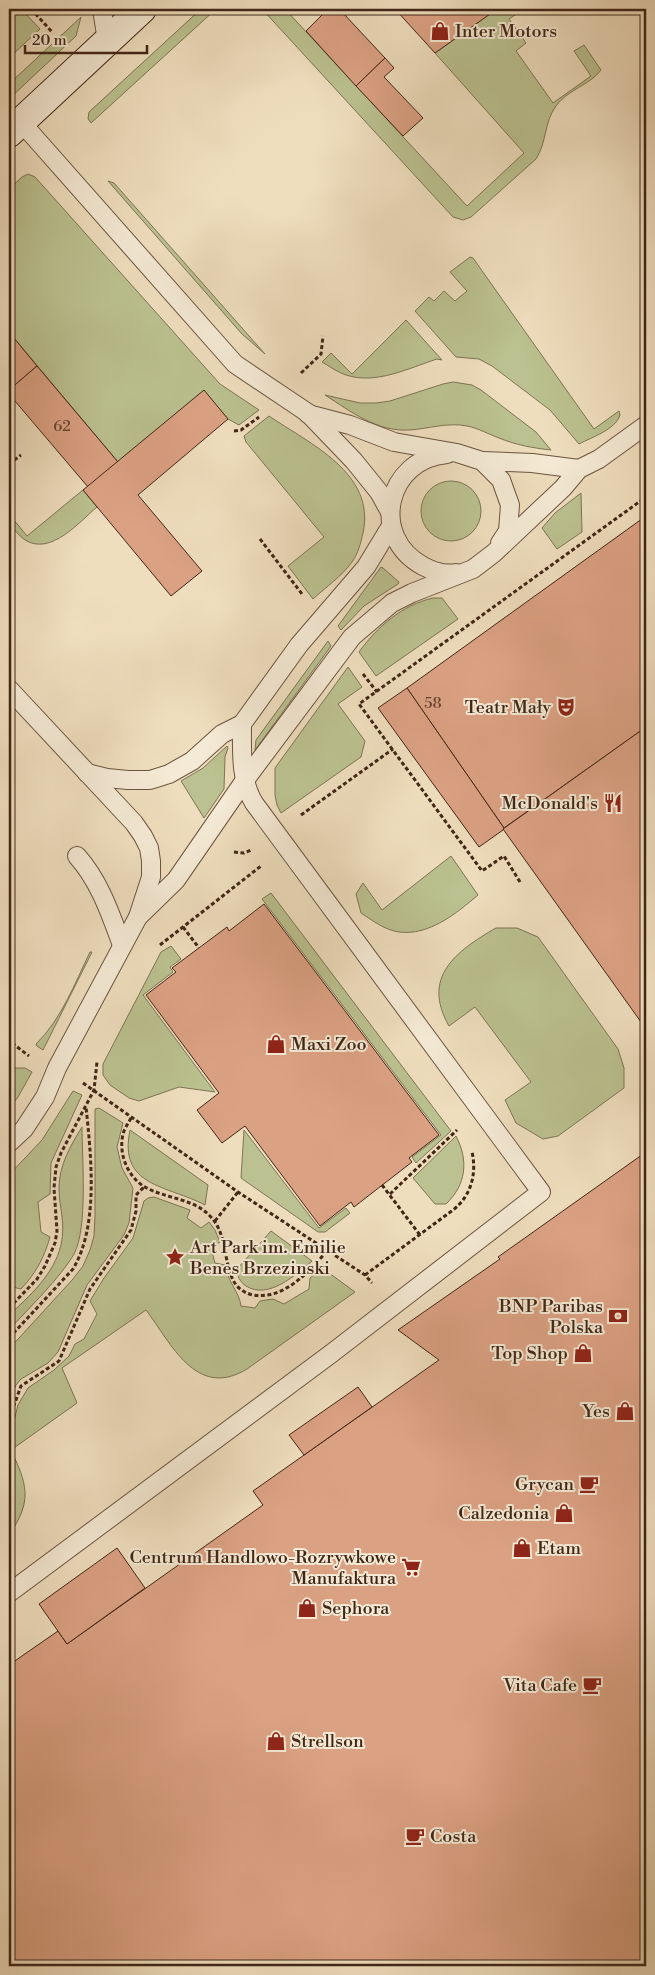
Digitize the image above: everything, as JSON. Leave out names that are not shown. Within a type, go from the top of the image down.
[{"type":"main road","points":[[15,128],[142,9]]},
{"type":"lane","points":[[102,9],[108,41]]},
{"type":"lane","points":[[15,128],[235,364],[308,413],[354,461],[379,492],[398,545],[412,561],[431,571],[452,573],[473,569]]},
{"type":"lane","points":[[308,413],[350,425],[394,442],[457,453],[482,461],[532,462],[579,469]]},
{"type":"lane","points":[[138,917],[176,880],[245,780],[352,637],[392,603],[473,569],[494,553],[563,488],[579,469],[599,459],[646,426]]},
{"type":"lane","points":[[87,773],[107,778],[128,780],[150,780],[169,774],[192,761],[222,734],[242,724],[299,645],[366,567],[390,519],[390,503],[398,482],[414,465],[434,455],[457,453]]},
{"type":"lane","points":[[482,461],[501,480],[510,505],[508,531],[494,553]]},
{"type":"lane","points":[[9,689],[17,708],[87,773],[134,823],[149,848],[152,877],[138,917],[57,1068],[45,1097],[24,1129],[9,1144]]},
{"type":"lane","points":[[9,1593],[392,1307],[541,1192],[275,833],[247,791],[242,747],[242,724]]},
{"type":"lane","points":[[77,856],[89,869],[101,890],[122,945]]},
{"type":"path","points":[[9,13],[13,9]]},
{"type":"path","points":[[31,9],[54,33]]},
{"type":"path","points":[[9,464],[20,454]]},
{"type":"path","points":[[520,882],[504,856],[482,871],[359,704],[646,497]]},
{"type":"path","points":[[275,833],[393,749]]},
{"type":"path","points":[[159,945],[261,867],[260,860]]},
{"type":"path","points":[[184,927],[199,948]]},
{"type":"path","points":[[9,1308],[37,1279],[51,1255],[56,1231],[54,1188],[56,1167],[61,1153],[94,1090],[100,1055]]},
{"type":"path","points":[[94,1090],[238,1192],[365,1275],[392,1307]]},
{"type":"path","points":[[9,1338],[73,1268],[87,1237],[90,1212],[90,1172],[86,1106]]},
{"type":"path","points":[[131,1118],[124,1132],[122,1150],[124,1163],[132,1176],[144,1187],[197,1206],[215,1221],[220,1230],[233,1280],[243,1292],[267,1296],[284,1289],[306,1274],[328,1250]]},
{"type":"path","points":[[390,1194],[461,1126]]},
{"type":"path","points":[[365,1275],[464,1200],[473,1178],[474,1159],[471,1146]]},
{"type":"path","points":[[382,1184],[420,1234]]},
{"type":"path","points":[[9,1419],[21,1386],[59,1362],[90,1289],[131,1230],[136,1211],[136,1195],[144,1187]]},
{"type":"path","points":[[215,1221],[238,1192]]},
{"type":"green space","points":[[201,9],[216,9],[91,123],[88,119],[89,112]]},
{"type":"green space","points":[[262,9],[285,9],[467,206],[524,153],[435,53],[497,9],[524,9],[509,19],[526,43],[516,51],[553,103],[591,76],[574,51],[584,45],[601,70],[591,80],[561,100],[556,106],[549,119],[542,146],[536,159],[471,217],[463,220],[453,217]]},
{"type":"green space","points":[[22,10],[40,29],[9,58],[9,22]]},
{"type":"green space","points":[[81,17],[76,36],[9,99],[9,84]]},
{"type":"green space","points":[[28,174],[35,177],[220,384],[259,410],[239,425],[228,419],[204,391],[118,462],[9,332],[9,189]]},
{"type":"green space","points":[[108,181],[114,183],[265,354],[242,334]]},
{"type":"green space","points":[[470,257],[473,258],[594,429],[619,411],[620,415],[613,425],[579,444],[550,410],[492,366],[479,359],[456,357],[415,311],[429,297],[434,301],[444,291],[455,301],[467,291],[450,272]]},
{"type":"green space","points":[[406,320],[442,360],[437,359],[404,371],[369,378],[357,378],[346,375],[322,362],[331,353],[352,374]]},
{"type":"green space","points":[[453,382],[472,385],[481,390],[536,432],[551,450],[518,444],[475,428],[460,425],[409,430],[386,428],[354,414],[325,395],[360,403],[376,403],[390,401]]},
{"type":"green space","points":[[269,416],[336,462],[350,477],[360,493],[364,512],[363,533],[359,548],[354,559],[344,572],[313,599],[288,566],[324,537],[246,442],[244,436]]},
{"type":"green space","points":[[451,481],[468,486],[476,494],[481,511],[476,528],[468,536],[451,541],[434,536],[426,528],[421,511],[426,494],[434,486]]},
{"type":"green space","points":[[83,490],[97,507],[73,528],[54,541],[45,544],[35,544],[25,540],[9,523],[9,514],[27,536]]},
{"type":"green space","points":[[581,493],[582,532],[557,549],[542,528],[555,513]]},
{"type":"green space","points":[[381,567],[399,582],[398,584],[364,606],[341,630],[338,626]]},
{"type":"green space","points":[[433,598],[442,598],[458,619],[376,676],[359,652],[391,618],[411,606]]},
{"type":"green space","points":[[328,641],[331,646],[255,750],[256,740]]},
{"type":"green space","points":[[348,667],[362,687],[338,704],[365,741],[361,757],[281,813],[275,795],[275,768]]},
{"type":"green space","points":[[227,746],[224,789],[204,818],[181,781],[203,768]]},
{"type":"green space","points":[[451,856],[478,895],[452,916],[432,927],[410,932],[399,932],[384,927],[361,913],[356,894],[363,883],[382,910]]},
{"type":"green space","points":[[271,893],[451,1131],[416,1163],[412,1157],[441,1135],[262,899]]},
{"type":"green space","points":[[496,928],[517,928],[538,937],[618,1049],[624,1068],[624,1088],[558,1136],[543,1139],[516,1123],[505,1100],[531,1082],[475,1007],[449,1026],[441,1009],[439,993],[441,980],[447,967],[468,946]]},
{"type":"green space","points":[[171,946],[181,959],[170,967],[173,972],[143,995],[215,1092],[179,1087],[139,1101],[129,1098],[110,1085],[103,1075],[103,1064],[161,952]]},
{"type":"green space","points":[[90,952],[92,952],[43,1050],[36,1044],[60,1013]]},
{"type":"green space","points":[[25,1068],[32,1072],[9,1109],[9,1069]]},
{"type":"green space","points":[[73,1091],[82,1095],[51,1163],[50,1194],[38,1202],[41,1232],[50,1237],[48,1245],[39,1265],[21,1289],[12,1287],[9,1290],[9,1175],[42,1140]]},
{"type":"green space","points":[[99,1108],[123,1123],[117,1147],[122,1168],[133,1188],[129,1223],[124,1235],[87,1285],[58,1352],[48,1363],[21,1379],[16,1385],[9,1402],[9,1349],[73,1279],[83,1266],[90,1250],[94,1236],[95,1216],[95,1109]]},
{"type":"green space","points":[[82,1127],[83,1211],[81,1228],[74,1254],[44,1293],[9,1330],[9,1315],[40,1284],[58,1256],[63,1229],[59,1195],[61,1171],[70,1148]]},
{"type":"green space","points":[[130,1130],[208,1185],[205,1205],[161,1188],[138,1174],[131,1163],[128,1149]]},
{"type":"green space","points":[[244,1130],[319,1228],[346,1208],[350,1213],[325,1232],[318,1232],[241,1178]]},
{"type":"green space","points":[[456,1136],[463,1154],[464,1163],[461,1181],[453,1197],[446,1204],[435,1204],[413,1178]]},
{"type":"green space","points":[[154,1197],[190,1210],[187,1218],[201,1228],[209,1222],[220,1242],[211,1248],[215,1263],[225,1265],[228,1277],[241,1306],[255,1308],[260,1301],[273,1299],[284,1304],[309,1289],[310,1278],[318,1271],[325,1270],[355,1292],[247,1369],[229,1377],[213,1378],[199,1373],[187,1364],[165,1338],[146,1310],[62,1368],[77,1403],[11,1450],[21,1473],[25,1492],[22,1512],[9,1535],[9,1440],[18,1405],[28,1388],[54,1370],[69,1356],[75,1344],[84,1339],[97,1314],[90,1301],[133,1238],[144,1201]]},
{"type":"green space","points":[[271,1231],[312,1261],[281,1284],[263,1290],[254,1290],[242,1283],[237,1269]]},
{"type":"building","name":"Inter Motors","points":[[395,9],[497,9],[435,53]]},
{"type":"building","points":[[326,11],[343,13],[385,58],[356,86],[306,31]]},
{"type":"building","points":[[385,58],[394,68],[384,77],[423,118],[403,136],[356,86]]},
{"type":"building","points":[[9,332],[37,366],[9,390]]},
{"type":"building","points":[[37,366],[118,462],[88,487],[9,394],[9,390]]},
{"type":"building","points":[[204,390],[228,419],[138,495],[202,571],[171,596],[83,490]]},
{"type":"building","points":[[646,516],[646,727],[504,828],[407,688]]},
{"type":"building","points":[[407,688],[504,828],[479,847],[378,708]]},
{"type":"building","points":[[646,727],[646,1029],[503,829]]},
{"type":"building","name":"Maxi Zoo","points":[[264,904],[439,1135],[409,1158],[412,1162],[354,1207],[351,1202],[320,1226],[245,1126],[222,1143],[197,1110],[219,1093],[146,995],[176,972],[172,968],[227,927],[229,931]]},
{"type":"building","name":"Centrum Handlowo-Rozrywkowe Manufaktura","points":[[646,1152],[646,1966],[9,1966],[9,1665],[58,1631],[67,1644],[263,1505],[253,1491],[439,1360],[398,1330],[500,1259],[498,1257]]},
{"type":"building","points":[[358,1387],[372,1407],[304,1455],[289,1435]]},
{"type":"building","points":[[117,1548],[145,1588],[67,1644],[39,1604]]},
{"type":"place","name":"Inter Motors","points":[[440,31]]},
{"type":"place","name":"Teatr Mały","points":[[566,707]]},
{"type":"place","name":"McDonald's","points":[[613,803]]},
{"type":"place","name":"Maxi Zoo","points":[[276,1044]]},
{"type":"place","name":"Art Park im. Emilie Benes Brzezinski","points":[[175,1257]]},
{"type":"place","name":"BNP Paribas Polska","points":[[618,1316]]},
{"type":"place","name":"Top Shop","points":[[583,1353]]},
{"type":"place","name":"Yes","points":[[625,1411]]},
{"type":"place","name":"Grycan","points":[[589,1484]]},
{"type":"place","name":"Calzedonia","points":[[564,1513]]},
{"type":"place","name":"Etam","points":[[522,1548]]},
{"type":"place","name":"Centrum Handlowo-Rozrywkowe Manufaktura","points":[[411,1567]]},
{"type":"place","name":"Sephora","points":[[307,1608]]},
{"type":"place","name":"Vita Cafe","points":[[592,1685]]},
{"type":"place","name":"Strellson","points":[[276,1741]]},
{"type":"place","name":"Costa","points":[[415,1836]]}]
